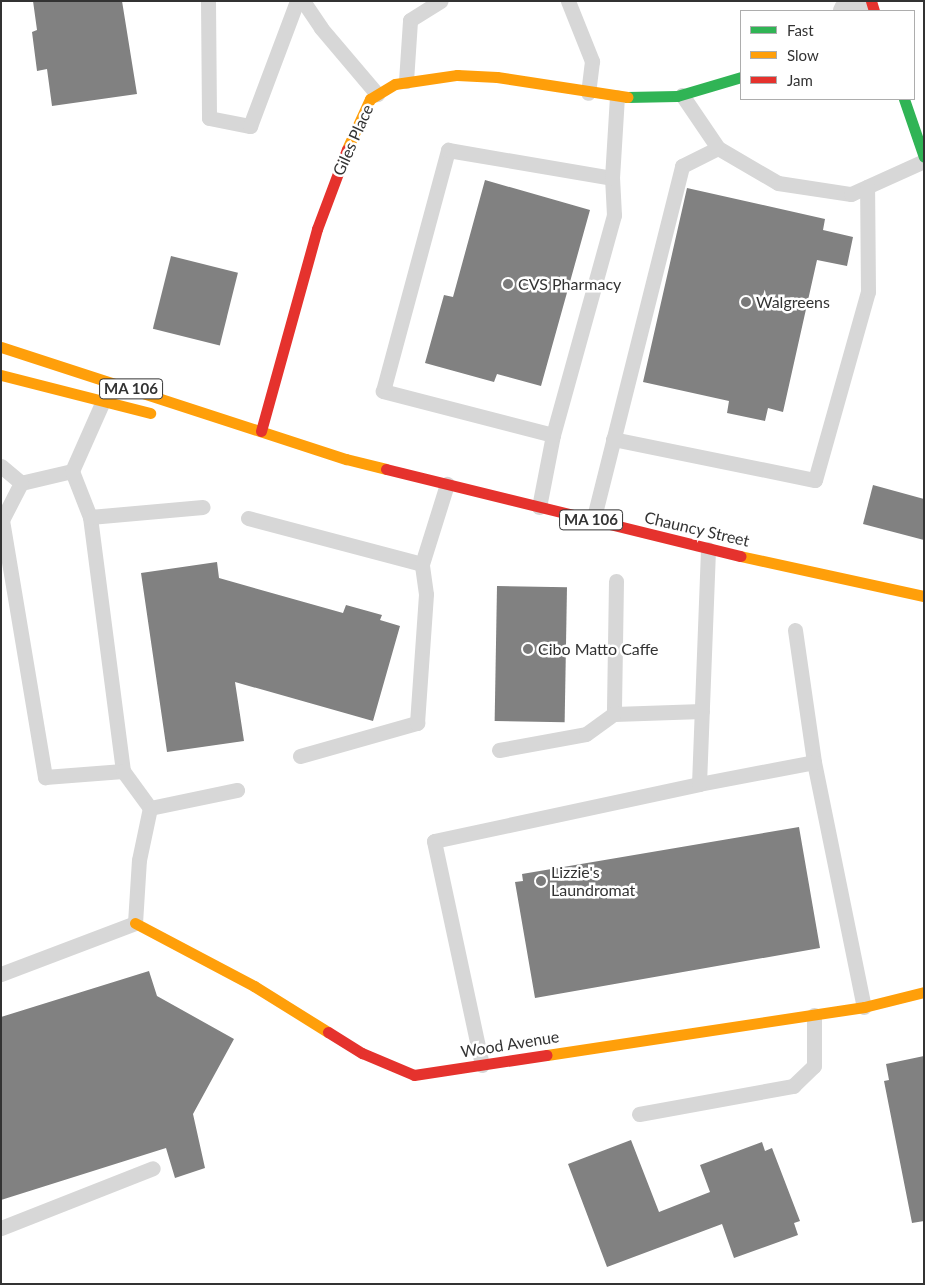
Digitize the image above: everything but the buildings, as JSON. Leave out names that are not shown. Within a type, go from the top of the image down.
[{"type":"street","points":[[849,10],[863,1]]},
{"type":"street","name":"Giles Place","points":[[261,431],[317,229],[355,127],[370,99],[377,94],[406,82],[457,75],[497,77],[617,97],[682,95],[716,87],[740,77]]},
{"type":"street","points":[[904,100],[924,157]]},
{"type":"street","name":"Chauncy Street","points":[[1,347],[346,459],[708,549],[924,596]]},
{"type":"street","name":"MA 106","points":[[1,375],[164,417]]},
{"type":"street","name":"Chauncy Street","points":[[191,422],[261,431]]},
{"type":"street","name":"Wood Avenue","points":[[135,923],[254,986],[362,1053],[414,1075],[864,1008],[924,992]]},
{"type":"lane","points":[[208,1],[209,118],[250,126],[297,1]]},
{"type":"lane","points":[[303,1],[320,28],[377,94]]},
{"type":"lane","points":[[406,82],[410,20],[440,1]]},
{"type":"lane","points":[[568,1],[592,62],[588,92]]},
{"type":"lane","points":[[682,95],[718,148],[778,184],[851,194],[924,162]]},
{"type":"lane","points":[[539,507],[553,435],[614,215],[612,178],[617,97]]},
{"type":"lane","points":[[593,520],[682,166],[718,148]]},
{"type":"lane","points":[[553,435],[383,391],[448,150],[612,178]]},
{"type":"lane","points":[[613,438],[815,480],[868,292],[867,187]]},
{"type":"lane","points":[[1,974],[135,923],[139,860],[150,808],[123,771],[90,517],[72,471],[103,401]]},
{"type":"lane","points":[[1,466],[21,483]]},
{"type":"lane","points":[[72,471],[21,483],[2,520],[44,777],[123,771]]},
{"type":"lane","points":[[300,756],[417,723],[426,594],[422,564],[447,484]]},
{"type":"lane","points":[[90,517],[202,507]]},
{"type":"lane","points":[[248,518],[422,564]]},
{"type":"lane","points":[[699,784],[708,549]]},
{"type":"lane","points":[[614,714],[616,580]]},
{"type":"lane","points":[[794,630],[814,762],[864,1008]]},
{"type":"lane","points":[[499,750],[586,734],[614,714],[702,712]]},
{"type":"lane","points":[[482,1065],[434,841],[699,784],[814,762]]},
{"type":"lane","points":[[150,808],[237,790]]},
{"type":"lane","points":[[639,1114],[792,1086],[814,1066],[814,1015]]},
{"type":"lane","points":[[1,1228],[153,1168]]},
{"type":"traffic: fast","points":[[627,97],[677,96],[740,77]]},
{"type":"traffic: fast","points":[[904,100],[924,157]]},
{"type":"traffic: slow","points":[[347,149],[370,99],[395,84],[457,75],[497,77],[627,97]]},
{"type":"traffic: slow","points":[[1,347],[346,459],[386,469]]},
{"type":"traffic: slow","points":[[1,375],[150,413]]},
{"type":"traffic: slow","points":[[740,556],[924,596]]},
{"type":"traffic: slow","points":[[135,923],[254,986],[328,1032]]},
{"type":"traffic: slow","points":[[547,1055],[864,1007],[924,992]]},
{"type":"traffic: jam","points":[[871,1],[874,10]]},
{"type":"traffic: jam","points":[[261,431],[317,229],[347,149]]},
{"type":"traffic: jam","points":[[386,469],[740,556]]},
{"type":"traffic: jam","points":[[328,1032],[362,1053],[414,1075],[547,1055]]},
{"type":"place","name":"CVS Pharmacy","points":[[508,284]]},
{"type":"place","name":"Walgreens","points":[[746,302]]},
{"type":"place","name":"Cibo Matto Caffe","points":[[528,649]]},
{"type":"place","name":"Lizzie's Laundromat","points":[[541,881]]}]
